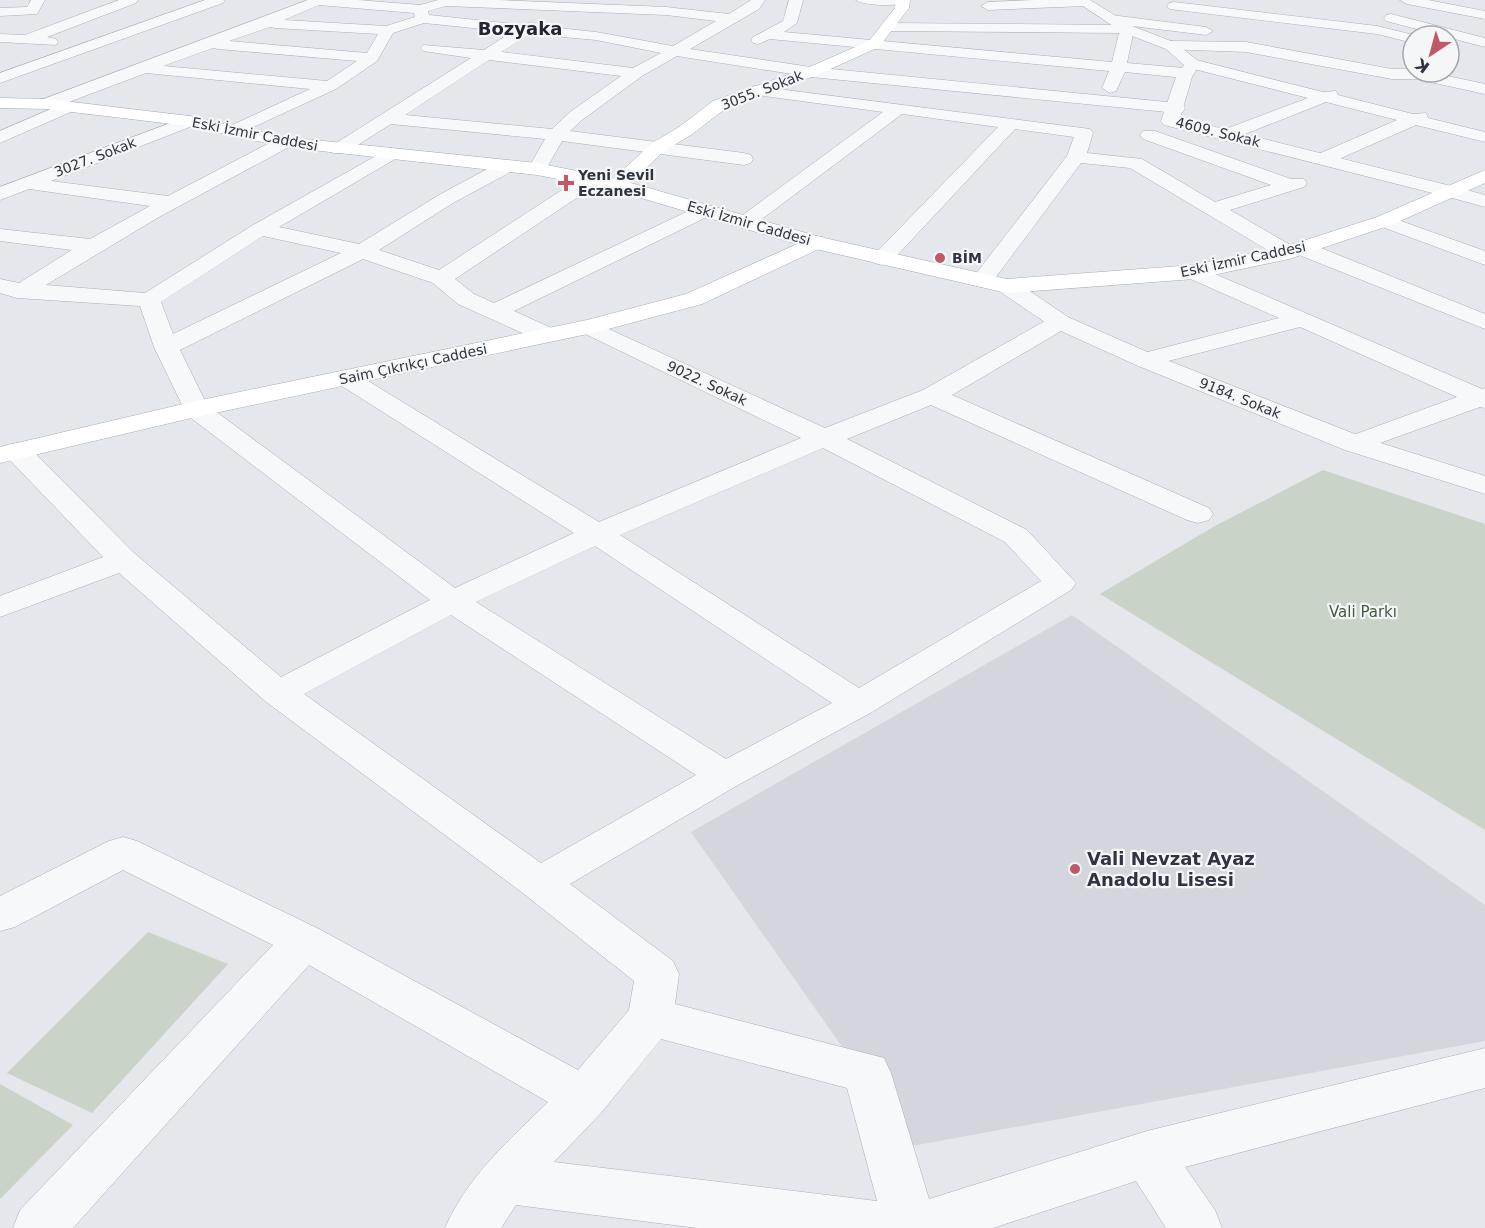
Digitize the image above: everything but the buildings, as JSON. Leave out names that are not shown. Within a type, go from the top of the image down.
[{"type":"main road","name":"3055. Sokak","points":[[617,185],[658,147],[685,131],[719,105],[811,72],[874,44],[905,4]]},
{"type":"main road","name":"Eski İzmir Caddesi","points":[[0,103],[57,106],[189,121],[285,142],[537,169],[617,185],[815,242],[1007,286],[1194,272],[1296,251],[1384,221],[1485,176]]},
{"type":"main road","name":"Saim Çıkrıkçı Caddesi","points":[[8,453],[196,410],[589,327],[694,299],[815,242]]},
{"type":"street","points":[[0,12],[32,11],[38,0]]},
{"type":"street","points":[[28,39],[131,0]]},
{"type":"street","points":[[537,169],[556,135],[576,116],[636,72],[754,6],[758,0]]},
{"type":"street","points":[[718,57],[769,35],[790,23],[796,0]]},
{"type":"street","points":[[864,0],[905,4]]},
{"type":"street","points":[[1407,0],[1485,15]]},
{"type":"street","points":[[0,138],[57,106],[144,69],[319,1],[525,29],[596,36],[811,72],[1105,102],[1173,115]]},
{"type":"street","points":[[970,6],[1083,1],[1127,29],[1171,46],[1246,47],[1392,74],[1416,74],[1485,90]]},
{"type":"street","points":[[239,16],[268,21],[387,30],[446,2],[574,3],[730,19]]},
{"type":"street","points":[[339,149],[525,29],[574,3]]},
{"type":"street","points":[[1159,4],[1377,30],[1401,36]]},
{"type":"street","points":[[993,6],[1011,27]]},
{"type":"street","points":[[0,78],[186,11],[218,7]]},
{"type":"street","points":[[1377,15],[1485,44]]},
{"type":"street","points":[[1111,19],[1308,43]]},
{"type":"street","points":[[888,27],[1127,29]]},
{"type":"street","points":[[1105,102],[1118,69],[1127,29]]},
{"type":"street","points":[[236,130],[330,87],[372,58],[387,30]]},
{"type":"street","points":[[769,35],[1118,69],[1188,69],[1326,96],[1485,137]]},
{"type":"street","points":[[0,38],[28,39],[86,47]]},
{"type":"street","points":[[209,44],[372,58]]},
{"type":"street","points":[[1461,50],[1485,44]]},
{"type":"street","points":[[1171,46],[1188,69]]},
{"type":"street","points":[[428,48],[489,53],[636,72]]},
{"type":"street","points":[[0,69],[18,71]]},
{"type":"street","points":[[144,69],[330,87]]},
{"type":"street","name":"4609. Sokak","points":[[1188,69],[1173,115],[1228,134],[1485,201]]},
{"type":"street","points":[[1228,134],[1326,96],[1392,74]]},
{"type":"street","points":[[1464,99],[1485,90]]},
{"type":"street","points":[[755,91],[1084,133],[1076,157],[982,280]]},
{"type":"street","points":[[412,102],[445,104]]},
{"type":"street","points":[[1212,209],[1291,185],[1412,120],[1443,108]]},
{"type":"street","points":[[747,221],[897,110]]},
{"type":"street","points":[[554,114],[597,119]]},
{"type":"street","points":[[1135,163],[1149,135],[1173,115]]},
{"type":"street","points":[[387,118],[556,135],[744,159]]},
{"type":"street","name":"3027. Sokak","points":[[0,194],[189,121]]},
{"type":"street","points":[[882,258],[1011,123]]},
{"type":"street","points":[[652,127],[685,131]]},
{"type":"street","points":[[1149,135],[1291,185]]},
{"type":"street","points":[[8,290],[285,142]]},
{"type":"street","points":[[8,290],[149,300],[260,229],[390,154]]},
{"type":"street","points":[[1076,157],[1135,163],[1212,209],[1296,251],[1485,322]]},
{"type":"street","points":[[166,347],[362,251],[507,166]]},
{"type":"street","points":[[441,278],[592,179]]},
{"type":"street","points":[[26,184],[169,202]]},
{"type":"street","points":[[495,311],[706,210]]},
{"type":"street","points":[[1384,221],[1485,258]]},
{"type":"street","points":[[260,229],[362,251],[441,278],[466,299],[547,335]]},
{"type":"street","points":[[0,235],[91,246]]},
{"type":"street","points":[[1194,272],[1483,398]]},
{"type":"street","name":"9184. Sokak","points":[[1007,286],[1060,322],[1145,360],[1355,444],[1485,485]]},
{"type":"street","points":[[149,300],[166,347],[196,410],[452,601],[725,776]]},
{"type":"street","points":[[1145,360],[1300,320]]},
{"type":"street","points":[[278,693],[452,601],[597,534],[824,438],[933,396],[1060,322]]},
{"type":"street","name":"9022. Sokak","points":[[589,327],[824,438],[1016,536],[1060,583],[859,704]]},
{"type":"street","points":[[346,378],[597,534],[859,704],[725,776],[539,883]]},
{"type":"street","points":[[933,396],[1198,514]]},
{"type":"street","points":[[1355,444],[1483,398]]},
{"type":"street","points":[[8,453],[123,560],[278,693],[539,883],[657,974],[651,1017],[584,1098],[504,1180],[471,1228]]},
{"type":"street","points":[[5,597],[123,560]]},
{"type":"street","points":[[0,915],[123,852],[304,941],[584,1098]]},
{"type":"street","points":[[39,1228],[304,941]]},
{"type":"street","points":[[651,1017],[867,1073],[911,1228]]},
{"type":"street","points":[[917,1228],[1147,1154],[1485,1068]]},
{"type":"street","points":[[1147,1154],[1196,1228]]},
{"type":"street","points":[[504,1180],[896,1228]]},
{"type":"shaded area","name":"Vali Nevzat Ayaz Anadolu Lisesi","points":[[1072,615],[1485,905],[1485,1041],[912,1146],[691,832]]},
{"type":"green space","name":"Vali Parkı","points":[[1323,470],[1485,524],[1485,830],[1100,594],[1213,527]]},
{"type":"green space","points":[[148,932],[228,964],[92,1113],[7,1073]]},
{"type":"green space","points":[[0,1084],[73,1125],[0,1199]]},
{"type":"place","name":"Yeni Sevil Eczanesi","points":[[566,183]]},
{"type":"place","name":"BİM","points":[[940,258]]},
{"type":"place","name":"Vali Nevzat Ayaz Anadolu Lisesi","points":[[1075,869]]},
{"type":"district","name":"Bozyaka","points":[[520,29]]}]
